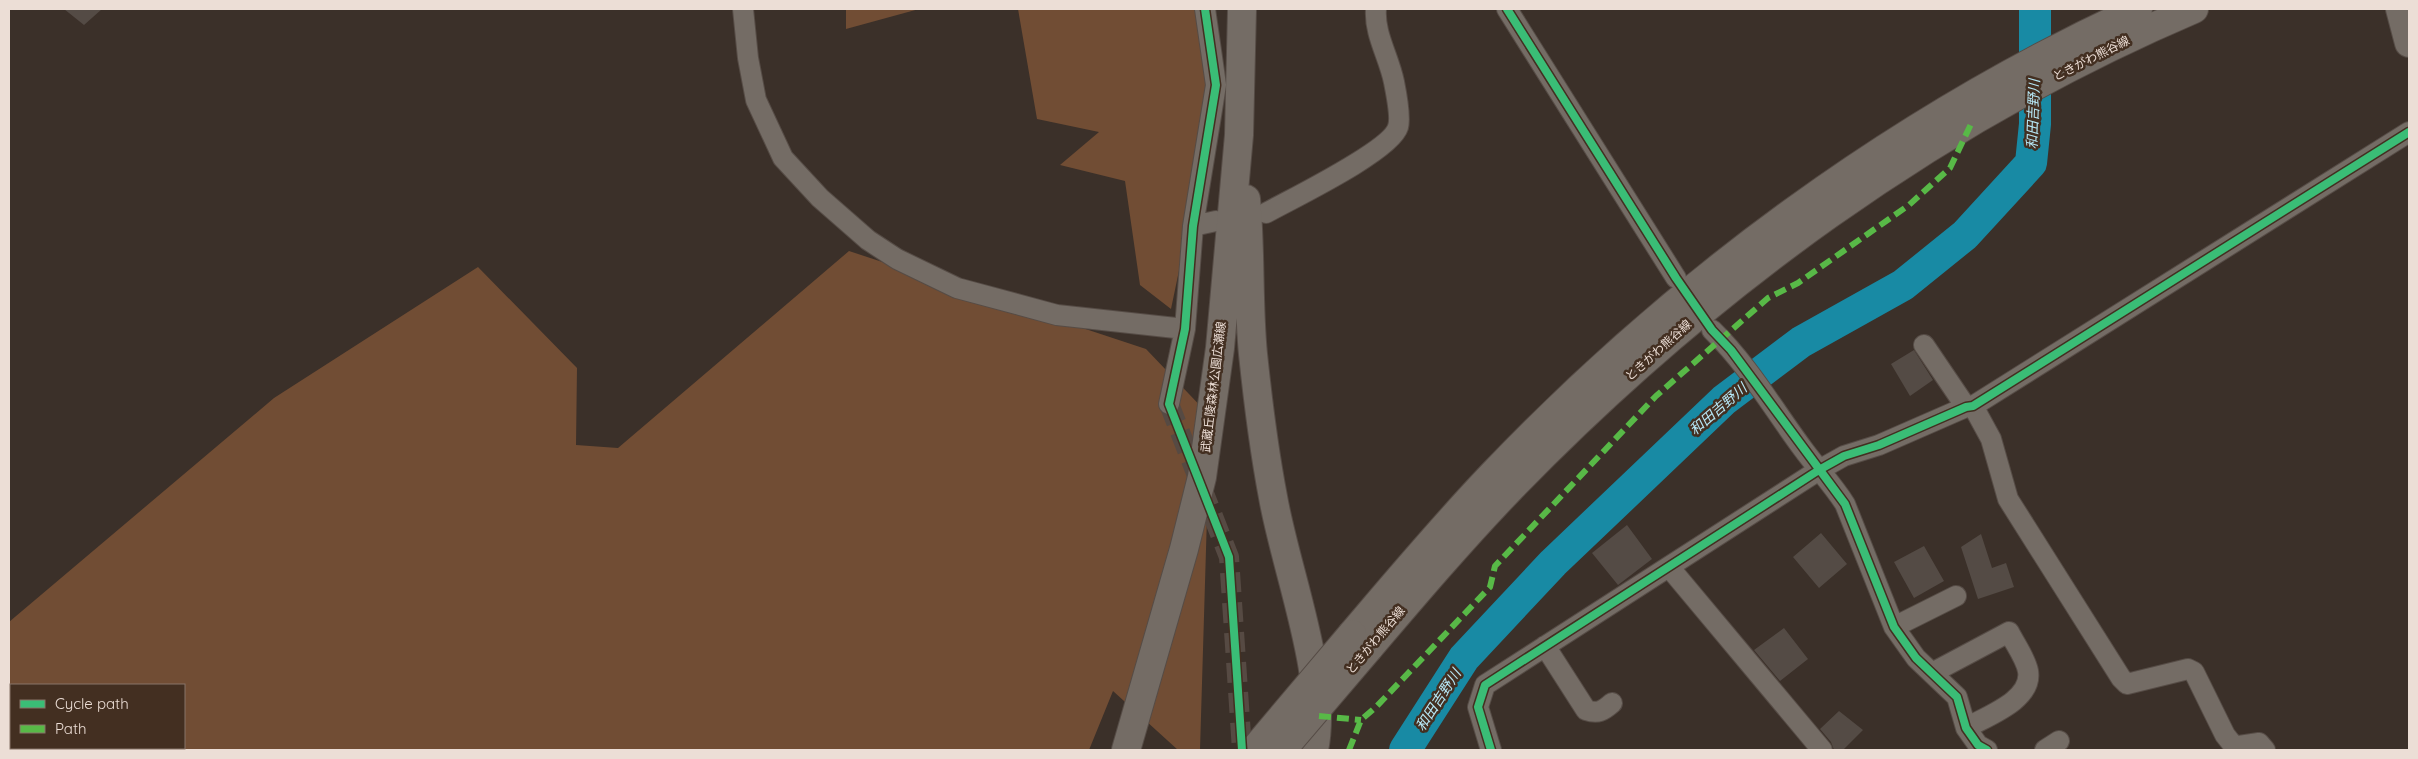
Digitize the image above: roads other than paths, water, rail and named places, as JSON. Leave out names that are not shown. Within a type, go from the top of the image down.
[{"type":"main road","name":"武蔵丘陵森林公園広瀬線","points":[[1126,750],[1184,550],[1202,477],[1220,348],[1239,135],[1242,9]]},
{"type":"main road","name":"ときがわ熊谷線","points":[[1254,750],[1361,641],[1422,585],[1510,490],[1573,427],[1688,322],[1794,239],[1871,184],[1961,114],[2098,40],[2138,9]]},
{"type":"main road","name":"ときがわ熊谷線","points":[[2098,40],[2194,9]]},
{"type":"main road","points":[[2400,9],[2409,42]]},
{"type":"main road","name":"武蔵丘陵森林公園広瀬線","points":[[1239,135],[1250,235],[1253,353],[1273,498],[1308,646],[1319,716],[1314,750]]},
{"type":"main road","name":"ときがわ熊谷線","points":[[1282,750],[1361,641]]},
{"type":"street","points":[[743,9],[748,58],[756,100],[783,158],[820,198],[868,240],[897,259],[956,288],[1057,315],[1185,329]]},
{"type":"street","points":[[1169,404],[1185,329],[1193,226],[1216,85],[1206,9]]},
{"type":"street","points":[[1266,213],[1369,156],[1396,134],[1399,125],[1394,81],[1375,21],[1376,9]]},
{"type":"street","points":[[1507,9],[1676,278]]},
{"type":"street","points":[[1491,750],[1478,707],[1485,684],[1819,470],[1844,456],[1879,445],[1970,406],[2409,132]]},
{"type":"street","points":[[1193,226],[1216,221]]},
{"type":"street","points":[[1712,330],[1731,350],[1845,504],[1894,628],[1916,658],[1957,697],[1966,728],[1978,745],[1987,750]]},
{"type":"street","points":[[1924,345],[1970,406],[1991,439],[2008,499],[2121,678],[2127,684],[2136,683],[2188,669],[2194,672],[2225,735],[2233,745],[2240,746],[2259,743],[2265,750]]},
{"type":"street","points":[[1669,567],[1822,750]]},
{"type":"street","points":[[1894,628],[1956,596]]},
{"type":"street","points":[[1932,673],[2010,632],[2028,670],[2028,685],[2017,698],[1966,728]]},
{"type":"street","points":[[1545,646],[1586,710],[1593,713],[1602,712],[1612,703]]},
{"type":"waterway","name":"和田吉野川","points":[[1405,750],[1464,658],[1553,563],[1724,400],[1801,342],[1903,285],[1965,235],[2031,163],[2035,124],[2035,9]]},
{"type":"tunnel","points":[[1169,404],[1229,557],[1242,750]]}]
